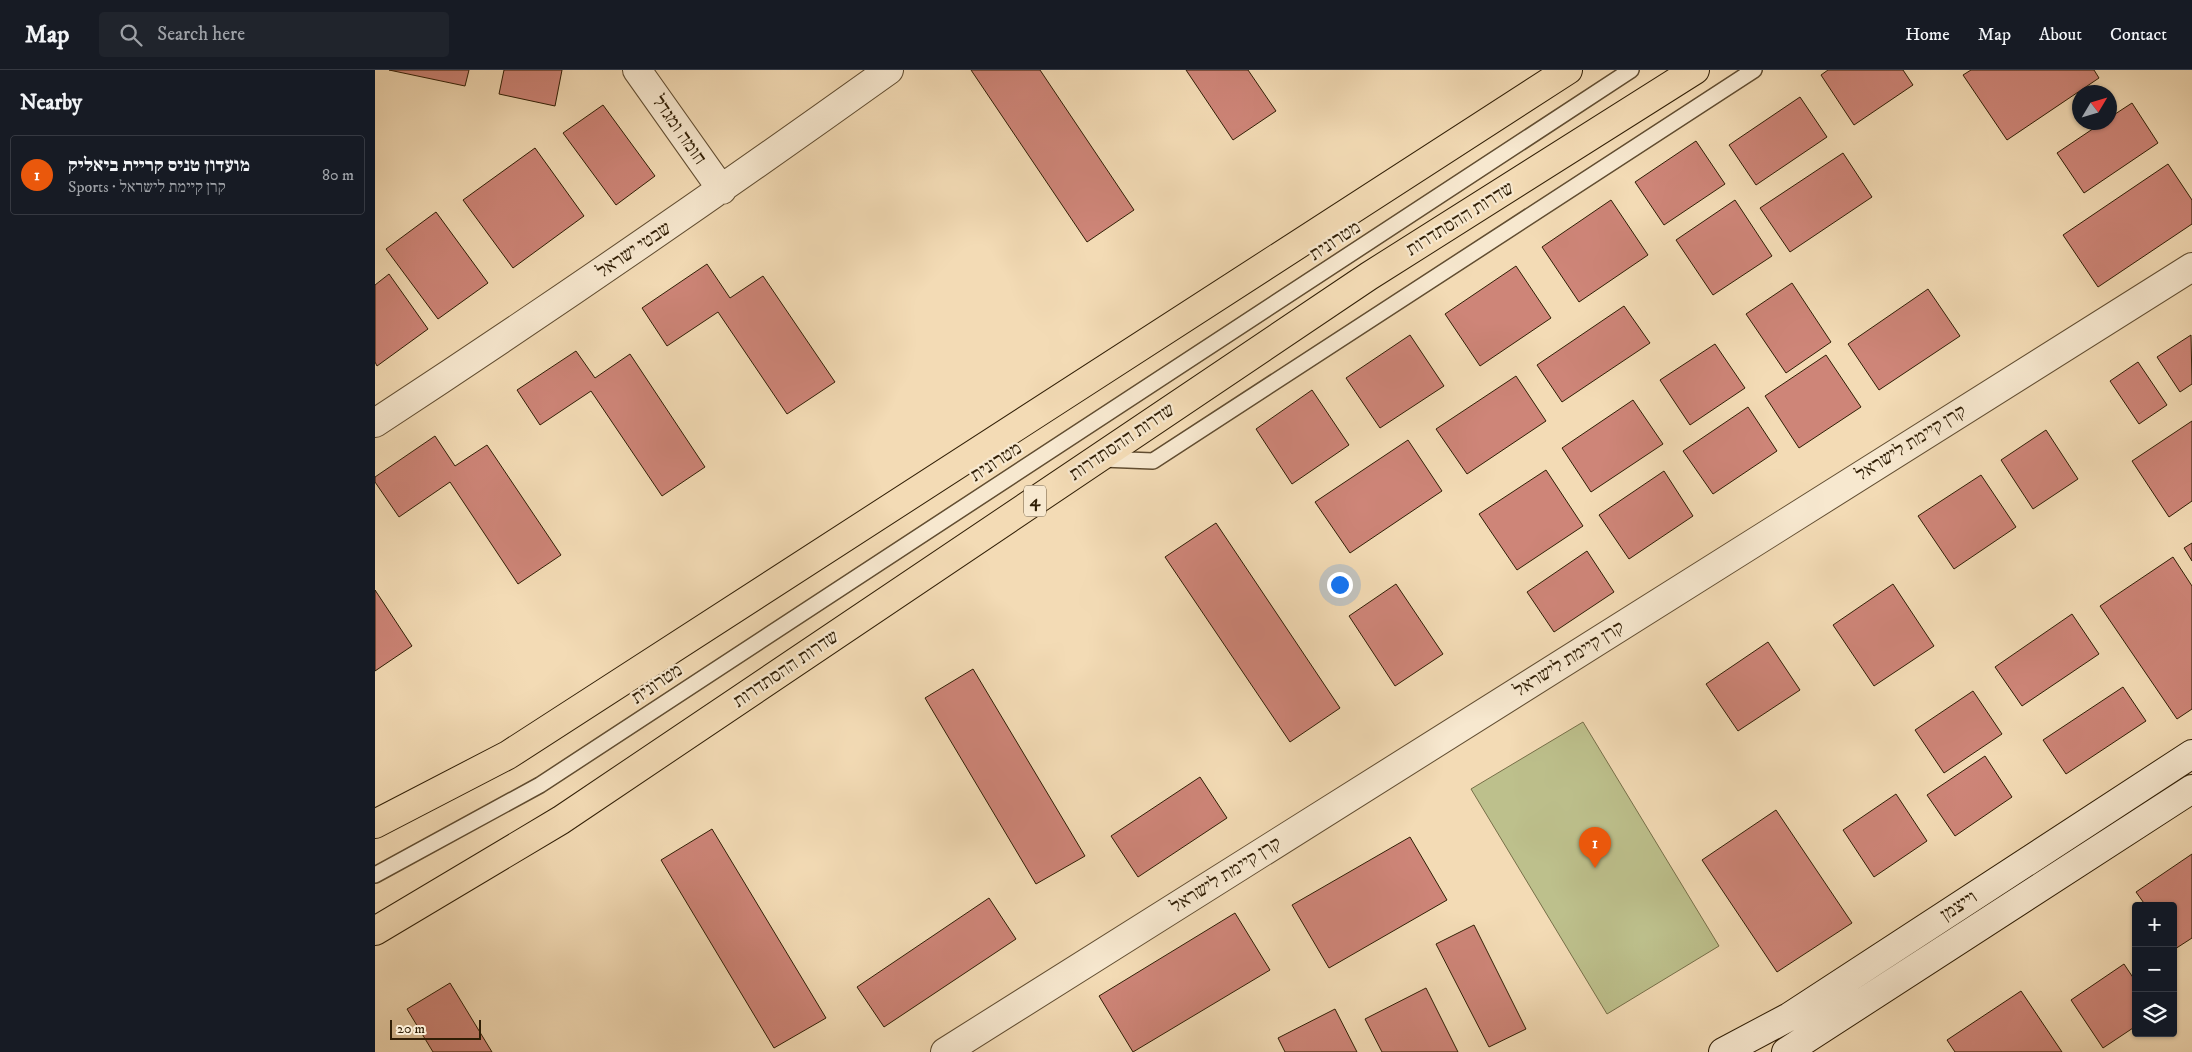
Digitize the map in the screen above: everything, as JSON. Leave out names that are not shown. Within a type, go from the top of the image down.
[{"type":"highway","points":[[375,824],[508,755],[1567,70]]},
{"type":"highway","name":"שדרות ההסתדרות","points":[[375,931],[561,820],[1369,276],[1695,70]]},
{"type":"street","name":"חומה ומגדל","points":[[637,70],[722,190]]},
{"type":"street","name":"שבטי ישראל","points":[[375,423],[514,332],[722,190],[889,70]]},
{"type":"street","name":"קרן קיימת לישראל","points":[[945,1052],[2192,267]]},
{"type":"street","name":"וייצמן","points":[[1723,1052],[1789,1017],[2192,754]]},
{"type":"street","name":"וייצמן","points":[[1786,1052],[2192,790]]},
{"type":"lane","name":"מטרונית","points":[[375,875],[540,785],[1631,70]]},
{"type":"lane","points":[[1098,459],[1153,461],[1754,70]]},
{"type":"green space","points":[[1583,722],[1719,946],[1607,1014],[1471,789]]},
{"type":"building","points":[[389,70],[469,70],[465,86]]},
{"type":"building","points":[[504,70],[562,70],[555,106],[499,94]]},
{"type":"building","points":[[971,70],[1040,70],[1134,210],[1087,242]]},
{"type":"building","points":[[1186,70],[1248,70],[1276,111],[1233,140]]},
{"type":"building","points":[[1828,70],[1903,70],[1913,85],[1854,125],[1821,75]]},
{"type":"building","points":[[1971,70],[2094,70],[2099,78],[2089,85],[2072,85],[2072,96],[2007,140],[1963,75]]},
{"type":"building","points":[[1800,97],[1827,137],[1756,185],[1729,145]]},
{"type":"building","points":[[2132,103],[2158,143],[2084,193],[2057,153],[2091,130],[2117,130],[2117,113]]},
{"type":"building","points":[[603,105],[655,176],[616,205],[563,133]]},
{"type":"building","points":[[1696,141],[1725,184],[1664,225],[1635,182]]},
{"type":"building","points":[[535,148],[584,216],[513,268],[463,200]]},
{"type":"building","points":[[1843,153],[1872,197],[1790,252],[1760,208]]},
{"type":"building","points":[[2168,164],[2192,200],[2192,224],[2098,287],[2063,235]]},
{"type":"building","points":[[1611,200],[1648,255],[1579,302],[1542,247]]},
{"type":"building","points":[[1735,200],[1772,256],[1713,295],[1676,240]]},
{"type":"building","points":[[436,212],[488,283],[438,319],[386,249]]},
{"type":"building","points":[[707,264],[730,298],[763,276],[835,382],[787,414],[718,312],[667,346],[642,308]]},
{"type":"building","points":[[1516,266],[1551,318],[1480,366],[1445,314]]},
{"type":"building","points":[[389,274],[428,329],[377,366],[375,362],[375,285]]},
{"type":"building","points":[[1792,283],[1831,342],[1786,373],[1746,314]]},
{"type":"building","points":[[1928,289],[1960,336],[1879,390],[1848,344]]},
{"type":"building","points":[[1624,306],[1650,343],[1562,402],[1537,365]]},
{"type":"building","points":[[1410,335],[1444,386],[1380,428],[1346,378]]},
{"type":"building","points":[[2191,335],[2192,384],[2180,392],[2157,357]]},
{"type":"building","points":[[1715,344],[1745,388],[1690,425],[1660,380]]},
{"type":"building","points":[[576,351],[595,378],[630,354],[705,467],[662,496],[591,391],[540,425],[517,390]]},
{"type":"building","points":[[1826,355],[1861,407],[1799,448],[1765,396]]},
{"type":"building","points":[[2138,362],[2167,405],[2139,424],[2110,381]]},
{"type":"building","points":[[1516,376],[1546,421],[1467,474],[1436,429]]},
{"type":"building","points":[[1312,390],[1349,445],[1292,484],[1256,429]]},
{"type":"building","points":[[1633,400],[1663,444],[1591,492],[1562,448]]},
{"type":"building","points":[[1748,407],[1777,451],[1713,494],[1683,451]]},
{"type":"building","points":[[2192,421],[2192,501],[2169,517],[2132,461]]},
{"type":"building","points":[[2046,430],[2078,479],[2033,509],[2001,460]]},
{"type":"building","points":[[435,436],[455,466],[487,445],[561,555],[518,584],[450,482],[399,517],[375,482],[375,477]]},
{"type":"building","points":[[1408,440],[1442,491],[1350,553],[1315,502]]},
{"type":"building","points":[[1546,470],[1583,526],[1517,570],[1479,514]]},
{"type":"building","points":[[1664,471],[1693,516],[1629,559],[1599,515]]},
{"type":"building","points":[[1981,475],[2016,527],[1954,569],[1918,516]]},
{"type":"building","points":[[1216,523],[1340,708],[1290,742],[1165,557]]},
{"type":"building","points":[[2192,543],[2192,561],[2184,548]]},
{"type":"building","points":[[1587,551],[1614,592],[1554,632],[1527,592]]},
{"type":"building","points":[[2173,557],[2192,586],[2192,709],[2177,719],[2100,606]]},
{"type":"building","points":[[1396,584],[1443,654],[1395,686],[1349,616]]},
{"type":"building","points":[[1893,584],[1934,646],[1874,686],[1833,625]]},
{"type":"building","points":[[375,590],[412,646],[375,671]]},
{"type":"building","points":[[2072,614],[2099,654],[2022,706],[1995,667]]},
{"type":"building","points":[[1768,642],[1800,690],[1738,731],[1706,684]]},
{"type":"building","points":[[973,669],[1085,856],[1036,884],[925,698]]},
{"type":"building","points":[[2123,687],[2146,721],[2066,774],[2043,740]]},
{"type":"building","points":[[1973,691],[2002,734],[1944,773],[1915,730]]},
{"type":"building","points":[[1985,756],[2012,797],[1955,836],[1927,795]]},
{"type":"building","points":[[1200,777],[1227,818],[1138,877],[1111,836]]},
{"type":"building","points":[[1896,794],[1927,841],[1874,877],[1843,830]]},
{"type":"building","points":[[1776,810],[1852,923],[1777,972],[1702,860]]},
{"type":"building","points":[[712,829],[826,1018],[774,1048],[661,860]]},
{"type":"building","points":[[1410,837],[1447,900],[1329,968],[1292,905]]},
{"type":"building","points":[[2192,854],[2192,938],[2177,948],[2177,902],[2143,902],[2136,892]]},
{"type":"building","points":[[989,898],[1016,939],[884,1027],[857,987]]},
{"type":"building","points":[[1235,913],[1270,970],[1133,1052],[1099,996]]},
{"type":"building","points":[[1474,925],[1526,1029],[1489,1047],[1436,944]]},
{"type":"building","points":[[2124,964],[2132,976],[2132,1029],[2103,1048],[2071,1000]]},
{"type":"building","points":[[450,983],[492,1052],[433,1052],[407,1009]]},
{"type":"building","points":[[1426,988],[1458,1052],[1382,1052],[1365,1019]]},
{"type":"building","points":[[2021,991],[2062,1052],[1955,1052],[1947,1040]]},
{"type":"building","points":[[1335,1009],[1357,1052],[1285,1052],[1278,1038]]},
{"type":"place","name":"מועדון טניס קריית ביאליק","points":[[1595,868]]}]
